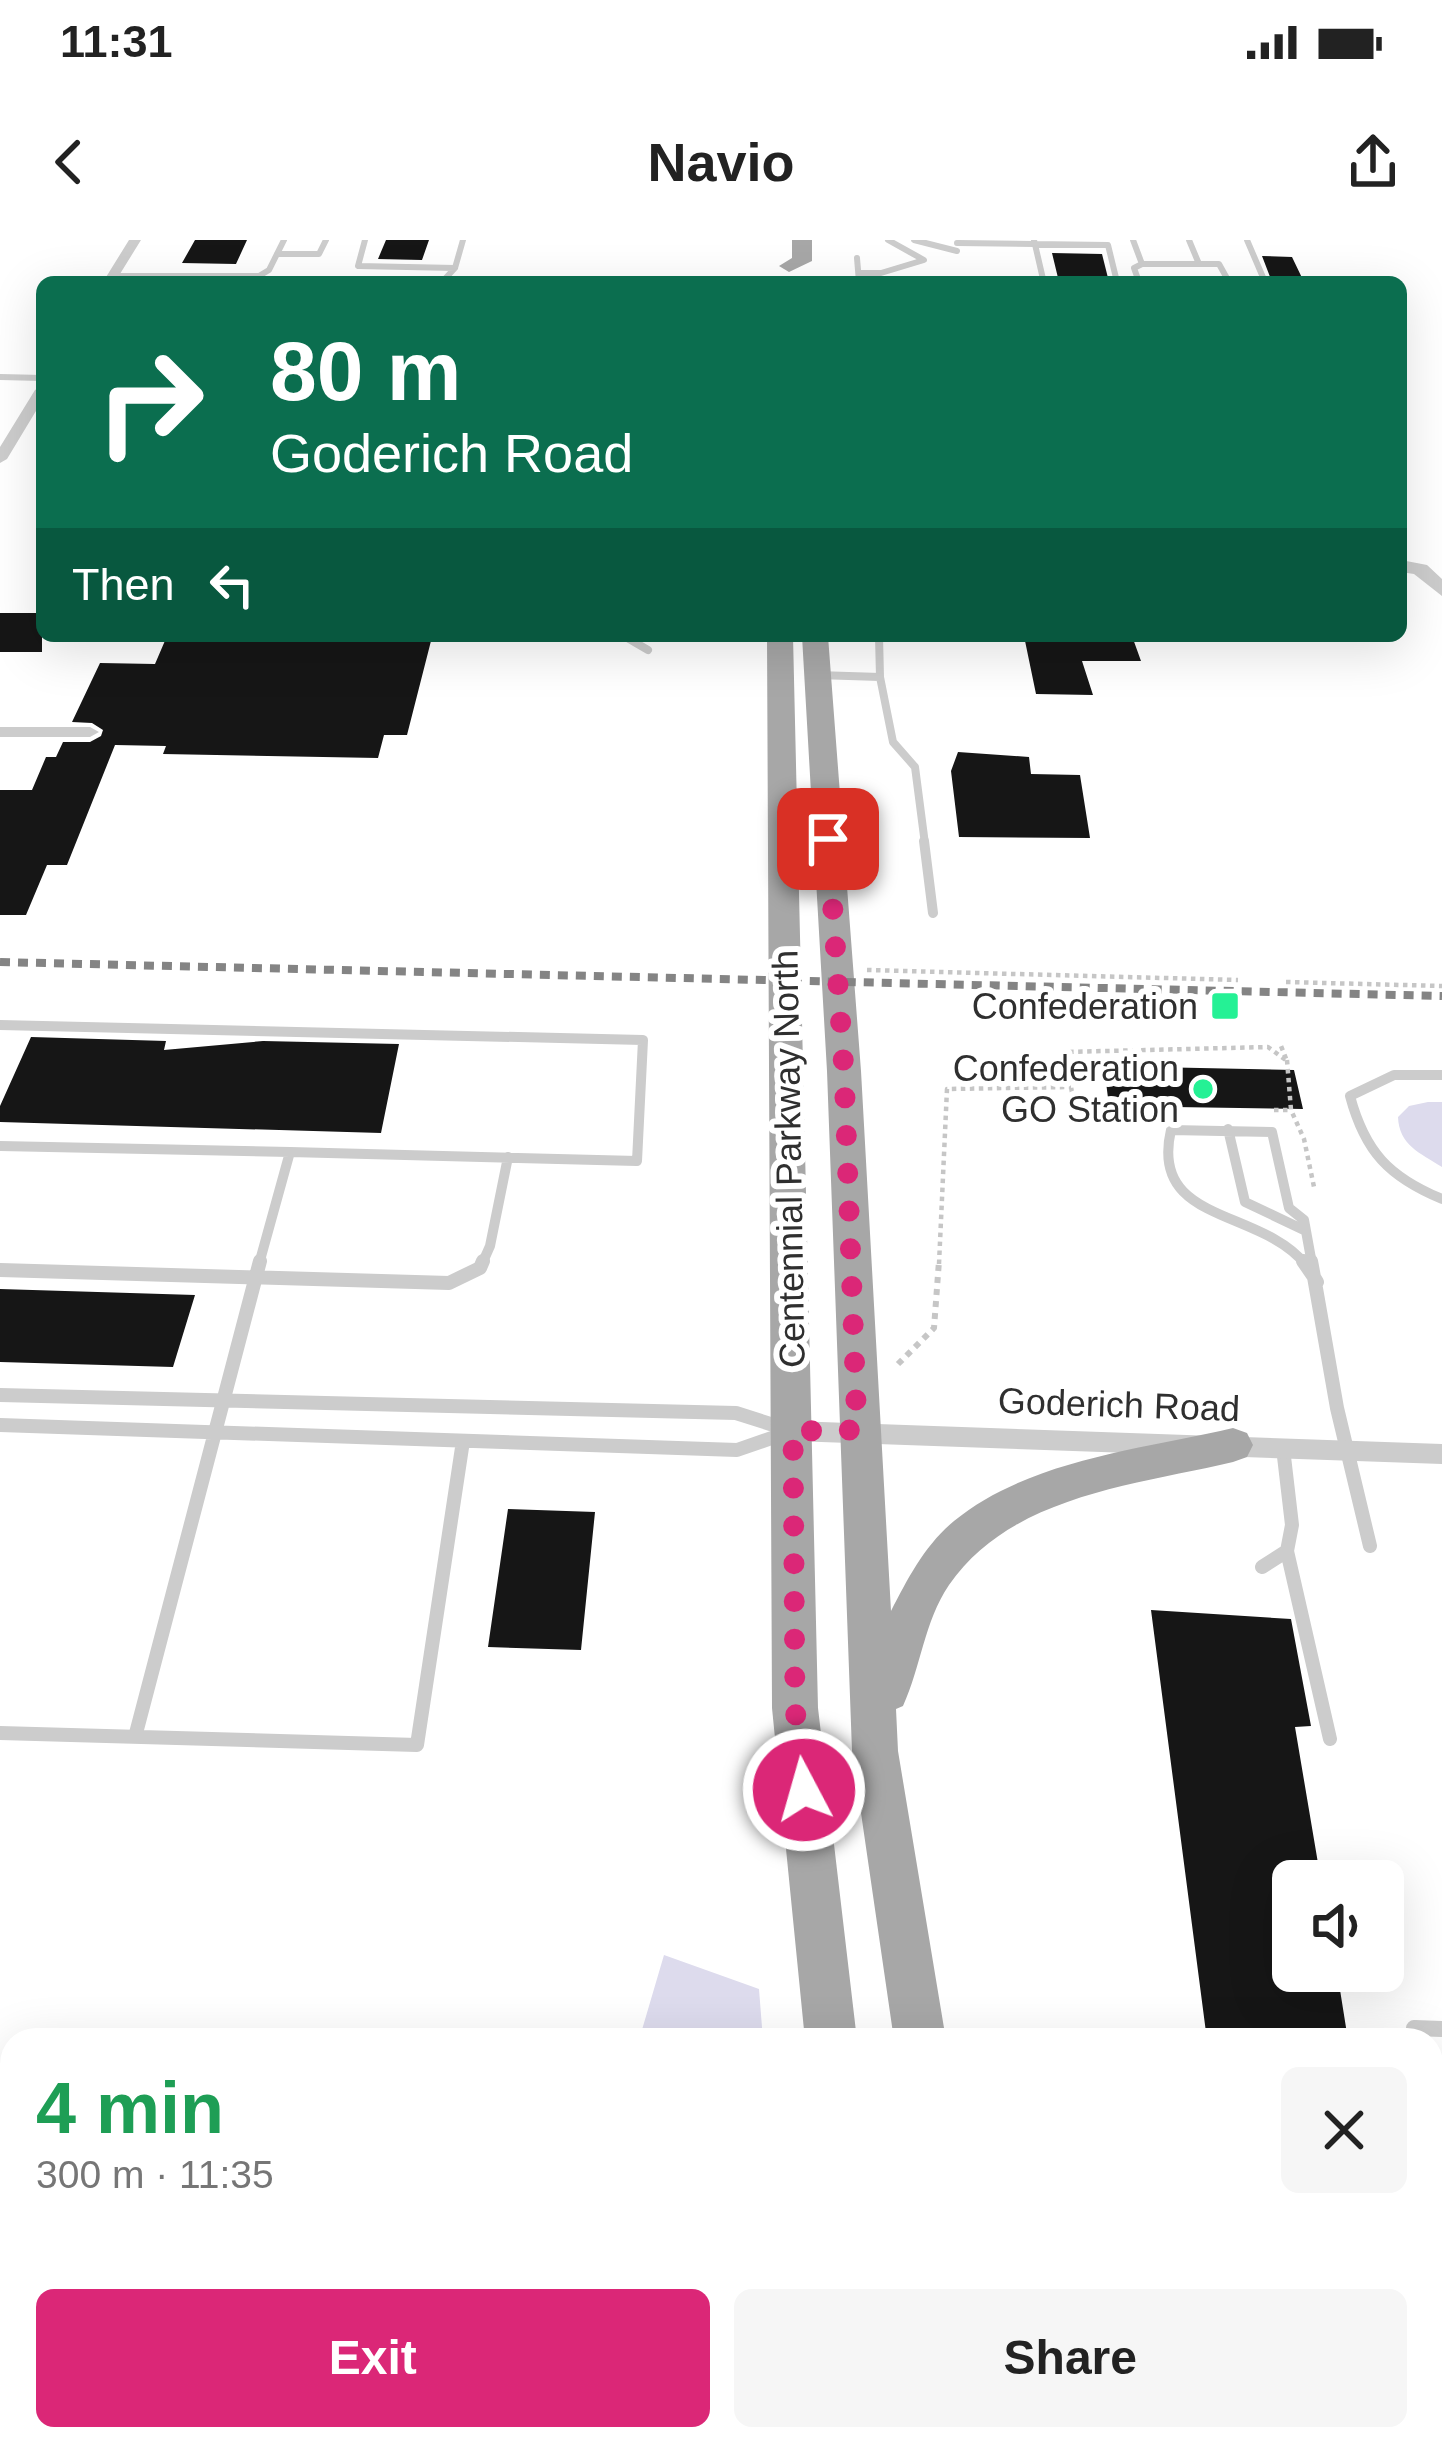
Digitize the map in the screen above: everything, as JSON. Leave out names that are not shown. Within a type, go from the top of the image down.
[{"type":"main road","points":[[784,267],[802,261],[802,240]]},
{"type":"main road","name":"Centennial Parkway North","points":[[781,642],[795,1708],[830,2028]]},
{"type":"main road","name":"Centennial Parkway North","points":[[816,656],[844,1071],[875,1751],[918,2028]]},
{"type":"main road","points":[[875,1751],[905,1622],[921,1585],[972,1527],[1018,1500],[1233,1445]]},
{"type":"street","points":[[113,276],[135,240]]},
{"type":"street","points":[[0,459],[36,400]]},
{"type":"street","points":[[1411,568],[1442,590]]},
{"type":"street","points":[[0,732],[90,732]]},
{"type":"street","name":"Goderich Road","points":[[793,1431],[1442,1454]]},
{"type":"lane","points":[[259,276],[269,270],[284,240]]},
{"type":"lane","points":[[278,254],[319,254],[326,240]]},
{"type":"lane","points":[[365,240],[358,266],[455,268]]},
{"type":"lane","points":[[448,276],[455,268],[463,240]]},
{"type":"lane","points":[[868,276],[924,260],[888,240]]},
{"type":"lane","points":[[914,240],[957,245],[1108,245],[1116,276]]},
{"type":"lane","points":[[1133,240],[1142,264]]},
{"type":"lane","points":[[1189,240],[1199,264]]},
{"type":"lane","points":[[1246,240],[1262,276]]},
{"type":"lane","points":[[1034,242],[1042,276]]},
{"type":"lane","points":[[957,245],[961,276]]},
{"type":"lane","points":[[857,259],[859,276]]},
{"type":"lane","points":[[1137,276],[1134,268],[1142,264],[1219,264],[1226,276]]},
{"type":"lane","points":[[0,377],[36,378]]},
{"type":"lane","points":[[634,642],[648,650]]},
{"type":"lane","points":[[879,642],[880,676],[893,742],[915,767],[933,913]]},
{"type":"lane","points":[[816,656],[880,676]]},
{"type":"lane","points":[[0,1025],[643,1040],[637,1161],[0,1146]]},
{"type":"lane","points":[[1442,1075],[1420,1070],[1376,1078],[1350,1096],[1358,1128],[1376,1166],[1442,1199]]},
{"type":"lane","points":[[1228,1129],[1245,1202],[1306,1231]]},
{"type":"lane","points":[[1317,1282],[1298,1251],[1266,1230],[1202,1210],[1184,1197],[1174,1182],[1171,1130],[1272,1132],[1289,1208],[1304,1220],[1317,1282],[1348,1452],[1370,1546]]},
{"type":"lane","points":[[135,1737],[212,1432],[290,1152]]},
{"type":"lane","points":[[0,1270],[449,1283],[480,1268],[490,1246],[508,1157]]},
{"type":"lane","points":[[0,1395],[736,1413],[793,1431]]},
{"type":"lane","points":[[0,1426],[737,1450],[793,1431]]},
{"type":"lane","points":[[0,1733],[417,1745],[464,1441]]},
{"type":"lane","points":[[1283,1448],[1292,1525],[1287,1551],[1330,1739]]},
{"type":"lane","points":[[1262,1568],[1287,1551]]},
{"type":"path","points":[[867,970],[1238,980]]},
{"type":"path","points":[[1286,982],[1442,986]]},
{"type":"path","points":[[1281,1046],[1287,1061],[1291,1110],[1304,1139],[1314,1187]]},
{"type":"path","points":[[1171,1110],[1075,1110],[1065,1052],[1268,1047],[1287,1061]]},
{"type":"path","points":[[898,1364],[934,1328],[950,1118],[947,1089],[1071,1087]]},
{"type":"path","points":[[1267,1110],[1291,1110]]},
{"type":"shaded area","points":[[1442,1102],[1442,1167],[1412,1147],[1399,1127],[1398,1117],[1409,1106]]},
{"type":"shaded area","points":[[664,1955],[759,1989],[762,2028],[643,2028]]},
{"type":"building","points":[[195,240],[247,240],[236,264],[182,263]]},
{"type":"building","points":[[386,240],[429,240],[422,260],[378,259]]},
{"type":"building","points":[[1052,253],[1102,254],[1108,276],[1058,276]]},
{"type":"building","points":[[1262,256],[1292,257],[1301,276],[1270,276]]},
{"type":"building","points":[[0,613],[36,613],[36,642],[42,642],[42,652],[0,652]]},
{"type":"building","points":[[164,642],[431,642],[407,735],[384,735],[378,758],[163,754],[166,746],[115,745],[67,865],[47,865],[26,915],[0,915],[0,790],[32,790],[46,757],[56,757],[63,742],[90,742],[101,736],[103,730],[92,723],[72,722],[100,663],[155,664]]},
{"type":"building","points":[[1025,642],[1134,642],[1141,661],[1082,661],[1093,695],[1036,694]]},
{"type":"building","points":[[958,752],[1029,757],[1031,774],[1080,775],[1090,838],[959,837],[951,771]]},
{"type":"building","points":[[31,1037],[166,1041],[164,1050],[263,1041],[399,1044],[381,1133],[0,1122],[0,1106]]},
{"type":"building","name":"Confederation GO Station","points":[[1104,1066],[1294,1070],[1303,1109],[1109,1106]]},
{"type":"building","points":[[0,1289],[195,1295],[173,1367],[0,1362]]},
{"type":"building","points":[[508,1509],[595,1512],[581,1650],[488,1647]]},
{"type":"building","points":[[1151,1610],[1291,1619],[1311,1726],[1295,1727],[1317,1860],[1272,1860],[1272,1992],[1340,1992],[1346,2028],[1205,2028]]},
{"type":"railway","points":[[0,962],[1442,996]]},
{"type":"place","name":"Confederation","points":[[1225,1006]]},
{"type":"place","name":"Confederation GO Station","points":[[1203,1089]]},
{"type":"route","points":[[804,1790],[795,1708],[793,1431],[857,1430],[844,1071],[828,839]]}]
